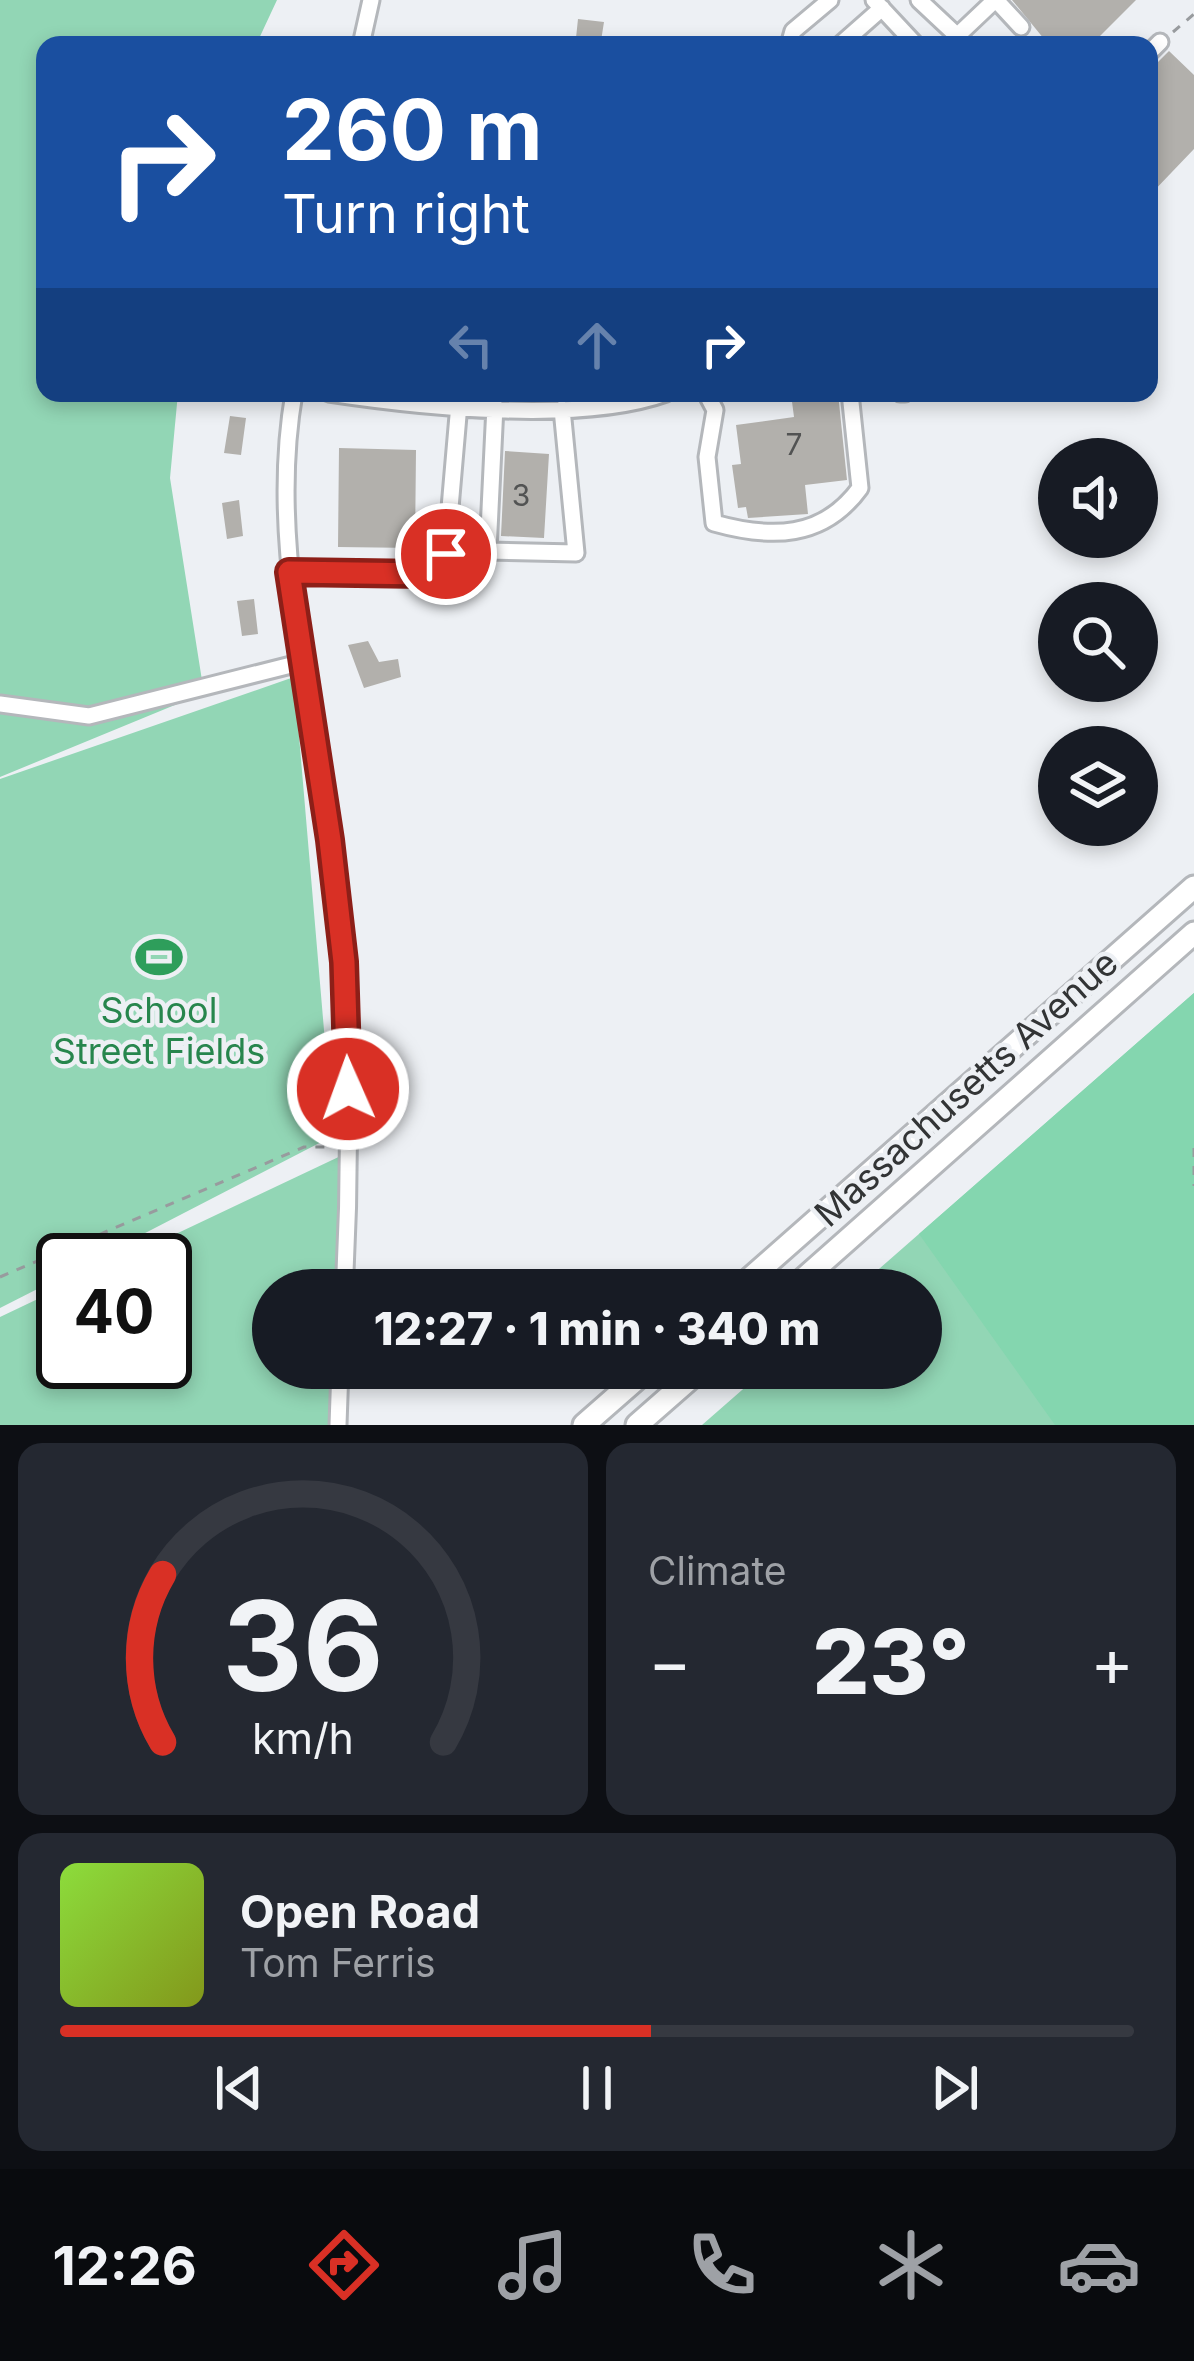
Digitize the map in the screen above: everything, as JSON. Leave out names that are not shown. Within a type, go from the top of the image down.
[{"type":"highway","name":"Massachusetts Avenue","points":[[761,1269],[1194,886]]},
{"type":"highway","name":"Massachusetts Avenue","points":[[815,1269],[1194,933]]},
{"type":"highway","points":[[584,1425],[625,1389]]},
{"type":"highway","points":[[637,1425],[678,1389]]},
{"type":"street","points":[[364,36],[371,0]]},
{"type":"street","points":[[792,36],[830,0]]},
{"type":"street","points":[[919,0],[958,36]]},
{"type":"street","points":[[965,36],[995,0],[1022,27]]},
{"type":"street","points":[[848,36],[878,4],[908,36]]},
{"type":"street","points":[[293,402],[284,485],[289,572],[344,962],[344,1269]]},
{"type":"street","points":[[436,402],[562,409],[609,402]]},
{"type":"street","points":[[711,402],[715,410],[707,457],[714,523],[754,534],[800,532],[840,515],[860,488],[851,402]]},
{"type":"street","points":[[289,572],[425,574],[446,554],[460,404]]},
{"type":"street","points":[[495,406],[488,551],[576,553],[562,409]]},
{"type":"street","points":[[0,704],[89,716],[303,662]]},
{"type":"street","points":[[338,1425],[339,1389]]},
{"type":"path","points":[[1158,44],[1194,14]]},
{"type":"path","points":[[0,1277],[304,1147],[347,1146]]},
{"type":"path","points":[[1194,1148],[1194,1186]]},
{"type":"green space","points":[[0,0],[277,0],[260,36],[36,36],[36,402],[177,402],[170,478],[204,693],[0,777]]},
{"type":"green space","name":"School Street Fields","points":[[294,677],[333,1136],[145,1233],[36,1233],[36,1290],[0,1308],[0,779]]},
{"type":"green space","points":[[1194,993],[1194,1425],[702,1425],[743,1389],[942,1389],[942,1269],[879,1269]]},
{"type":"green space","points":[[1194,993],[1194,1425],[1055,1425],[919,1234]]},
{"type":"green space","points":[[347,1153],[339,1269],[252,1269],[252,1389],[332,1389],[331,1425],[0,1425],[0,1317],[36,1300],[36,1389],[192,1389],[192,1233],[178,1233]]},
{"type":"building","points":[[1012,0],[1136,0],[1100,36],[1042,36]]},
{"type":"building","points":[[578,19],[604,22],[602,36],[576,36]]},
{"type":"building","points":[[1169,51],[1194,75],[1194,149],[1158,187],[1158,62]]},
{"type":"building","points":[[792,402],[839,402],[847,480],[805,485],[808,514],[748,518],[746,507],[738,508],[732,465],[741,464],[736,425],[794,417]]},
{"type":"building","points":[[230,416],[246,418],[241,455],[224,453]]},
{"type":"building","points":[[339,448],[416,450],[415,548],[338,547]]},
{"type":"building","points":[[505,451],[549,454],[544,538],[501,536]]},
{"type":"building","points":[[239,500],[243,536],[227,539],[222,503]]},
{"type":"building","points":[[254,599],[258,634],[242,636],[237,601]]},
{"type":"building","points":[[368,641],[379,662],[398,659],[401,677],[364,688],[348,645]]},
{"type":"place","name":"School Street Fields","points":[[159,957]]},
{"type":"route","points":[[348,1089],[344,962],[321,772],[289,572],[425,574],[446,554]]}]
